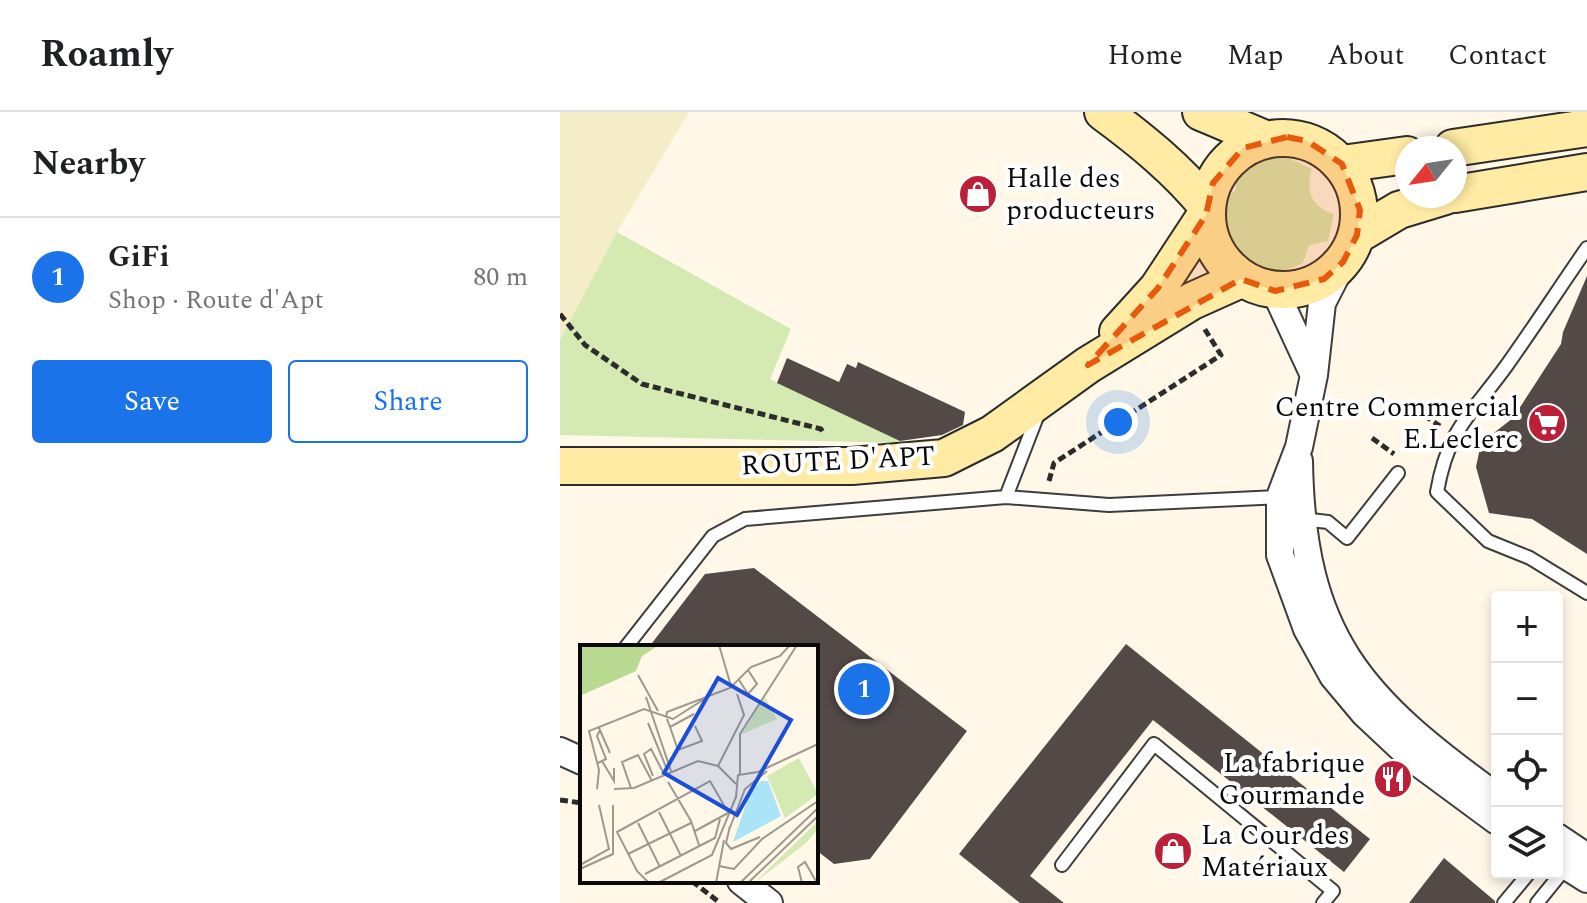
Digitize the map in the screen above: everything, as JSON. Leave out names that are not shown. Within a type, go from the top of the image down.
[{"type":"main road","points":[[1103,112],[1178,173],[1207,211]]},
{"type":"main road","points":[[1201,112],[1265,139]]},
{"type":"main road","points":[[1467,146],[1587,128]]},
{"type":"main road","points":[[1350,248],[1357,198],[1342,164],[1307,141],[1287,137],[1265,139],[1243,148],[1225,163],[1213,183],[1207,211],[1211,240],[1223,262],[1241,279],[1275,291],[1301,289],[1324,279],[1350,248],[1406,208]]},
{"type":"main road","points":[[1342,164],[1395,157]]},
{"type":"main road","points":[[1467,192],[1587,172]]},
{"type":"main road","name":"ROUTE D'APT","points":[[1088,365],[1158,288],[1207,211]]},
{"type":"main road","name":"ROUTE D'APT","points":[[560,466],[852,466],[944,458],[992,434],[1088,365],[1192,301],[1241,279]]},
{"type":"street","points":[[1350,248],[1322,303],[1314,375],[1299,447],[1280,497],[1280,555],[1307,629],[1333,676],[1364,713],[1413,759],[1491,817]]},
{"type":"street","points":[[1275,291],[1314,375]]},
{"type":"street","points":[[1299,447],[1305,552],[1326,619],[1349,663],[1377,699],[1422,743],[1491,793]]},
{"type":"street","points":[[560,751],[580,762]]},
{"type":"street","points":[[1563,847],[1574,866]]},
{"type":"street","points":[[744,883],[769,903]]},
{"type":"lane","points":[[1587,248],[1454,435],[1443,457],[1437,492],[1488,541],[1530,558],[1587,593]]},
{"type":"lane","points":[[1006,497],[1045,397]]},
{"type":"lane","points":[[1301,519],[1328,522],[1347,538],[1398,473]]},
{"type":"lane","points":[[628,645],[713,536],[745,519],[1006,497],[1109,505],[1280,497]]},
{"type":"lane","points":[[1062,865],[1154,744],[1333,891],[1323,903]]},
{"type":"lane","points":[[560,769],[580,764]]},
{"type":"lane","points":[[1537,903],[1574,866]]},
{"type":"lane","points":[[1504,903],[1524,879]]},
{"type":"path","points":[[560,314],[585,345],[642,384],[821,429],[852,466]]},
{"type":"path","points":[[1048,500],[1049,477],[1054,463],[1221,355],[1197,317]]},
{"type":"path","points":[[1404,402],[1454,435]]},
{"type":"path","points":[[560,800],[580,803]]},
{"type":"path","points":[[695,883],[720,903]]},
{"type":"highlighted area","points":[[1287,137],[1307,141],[1342,164],[1360,210],[1357,235],[1343,262],[1324,279],[1275,291],[1241,279],[1088,365],[1158,288],[1206,215],[1213,183],[1243,148]]},
{"type":"shaded area","points":[[560,112],[689,112],[617,232],[560,340]]},
{"type":"green space","points":[[1273,158],[1290,159],[1312,169],[1309,184],[1312,197],[1320,207],[1334,214],[1328,241],[1309,245],[1303,263],[1271,270],[1257,266],[1235,247],[1224,218],[1223,201],[1236,190],[1236,177],[1256,162]]},
{"type":"green space","points":[[617,232],[791,329],[770,379],[905,443],[560,435],[560,340]]},
{"type":"building","name":"Centre Commercial E.Leclerc","points":[[1587,276],[1587,554],[1532,519],[1489,513],[1476,467],[1481,443],[1513,418],[1561,344],[1563,332]]},
{"type":"building","points":[[787,358],[839,382],[847,364],[856,368],[858,362],[965,412],[963,425],[942,435],[900,441],[777,383]]},
{"type":"building","points":[[754,568],[967,731],[870,859],[834,864],[818,852],[818,645],[651,645],[705,574]]},
{"type":"building","points":[[1126,644],[1370,839],[1344,872],[1153,720],[1030,876],[1064,903],[1020,903],[959,854]]},
{"type":"building","points":[[1444,858],[1495,901],[1495,903],[1409,903]]},
{"type":"place","name":"Halle des producteurs","points":[[978,194]]},
{"type":"place","name":"Centre Commercial E.Leclerc","points":[[1547,423]]},
{"type":"place","name":"GiFi","points":[[864,689]]},
{"type":"place","name":"La fabrique Gourmande","points":[[1393,779]]},
{"type":"place","name":"La Cour des Matériaux","points":[[1173,851]]}]
